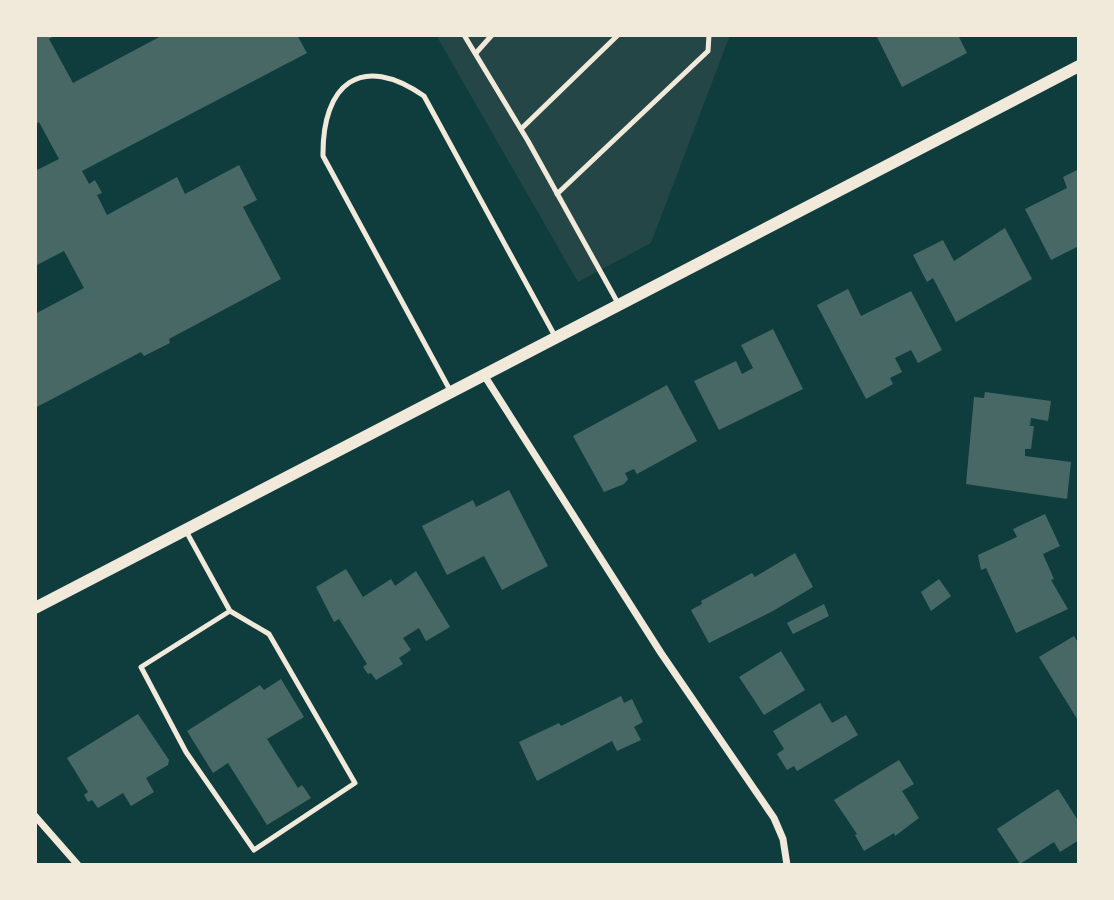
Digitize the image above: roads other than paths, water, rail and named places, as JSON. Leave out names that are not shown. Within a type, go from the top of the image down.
[{"type":"street","points":[[35,608],[1079,66]]},
{"type":"street","points":[[484,375],[661,653],[774,818],[783,839],[787,865]]},
{"type":"street","points":[[35,816],[78,865]]},
{"type":"lane","points":[[464,35],[521,129],[619,305]]},
{"type":"lane","points":[[476,52],[492,35]]},
{"type":"lane","points":[[521,129],[618,35]]},
{"type":"lane","points":[[557,194],[708,51],[709,35]]},
{"type":"lane","points":[[452,392],[323,156],[323,133],[327,116],[339,92],[355,79],[377,75],[404,82],[424,96],[556,338]]},
{"type":"lane","points":[[186,531],[230,611],[269,634],[355,783],[254,850],[186,752],[141,667],[230,611]]}]
